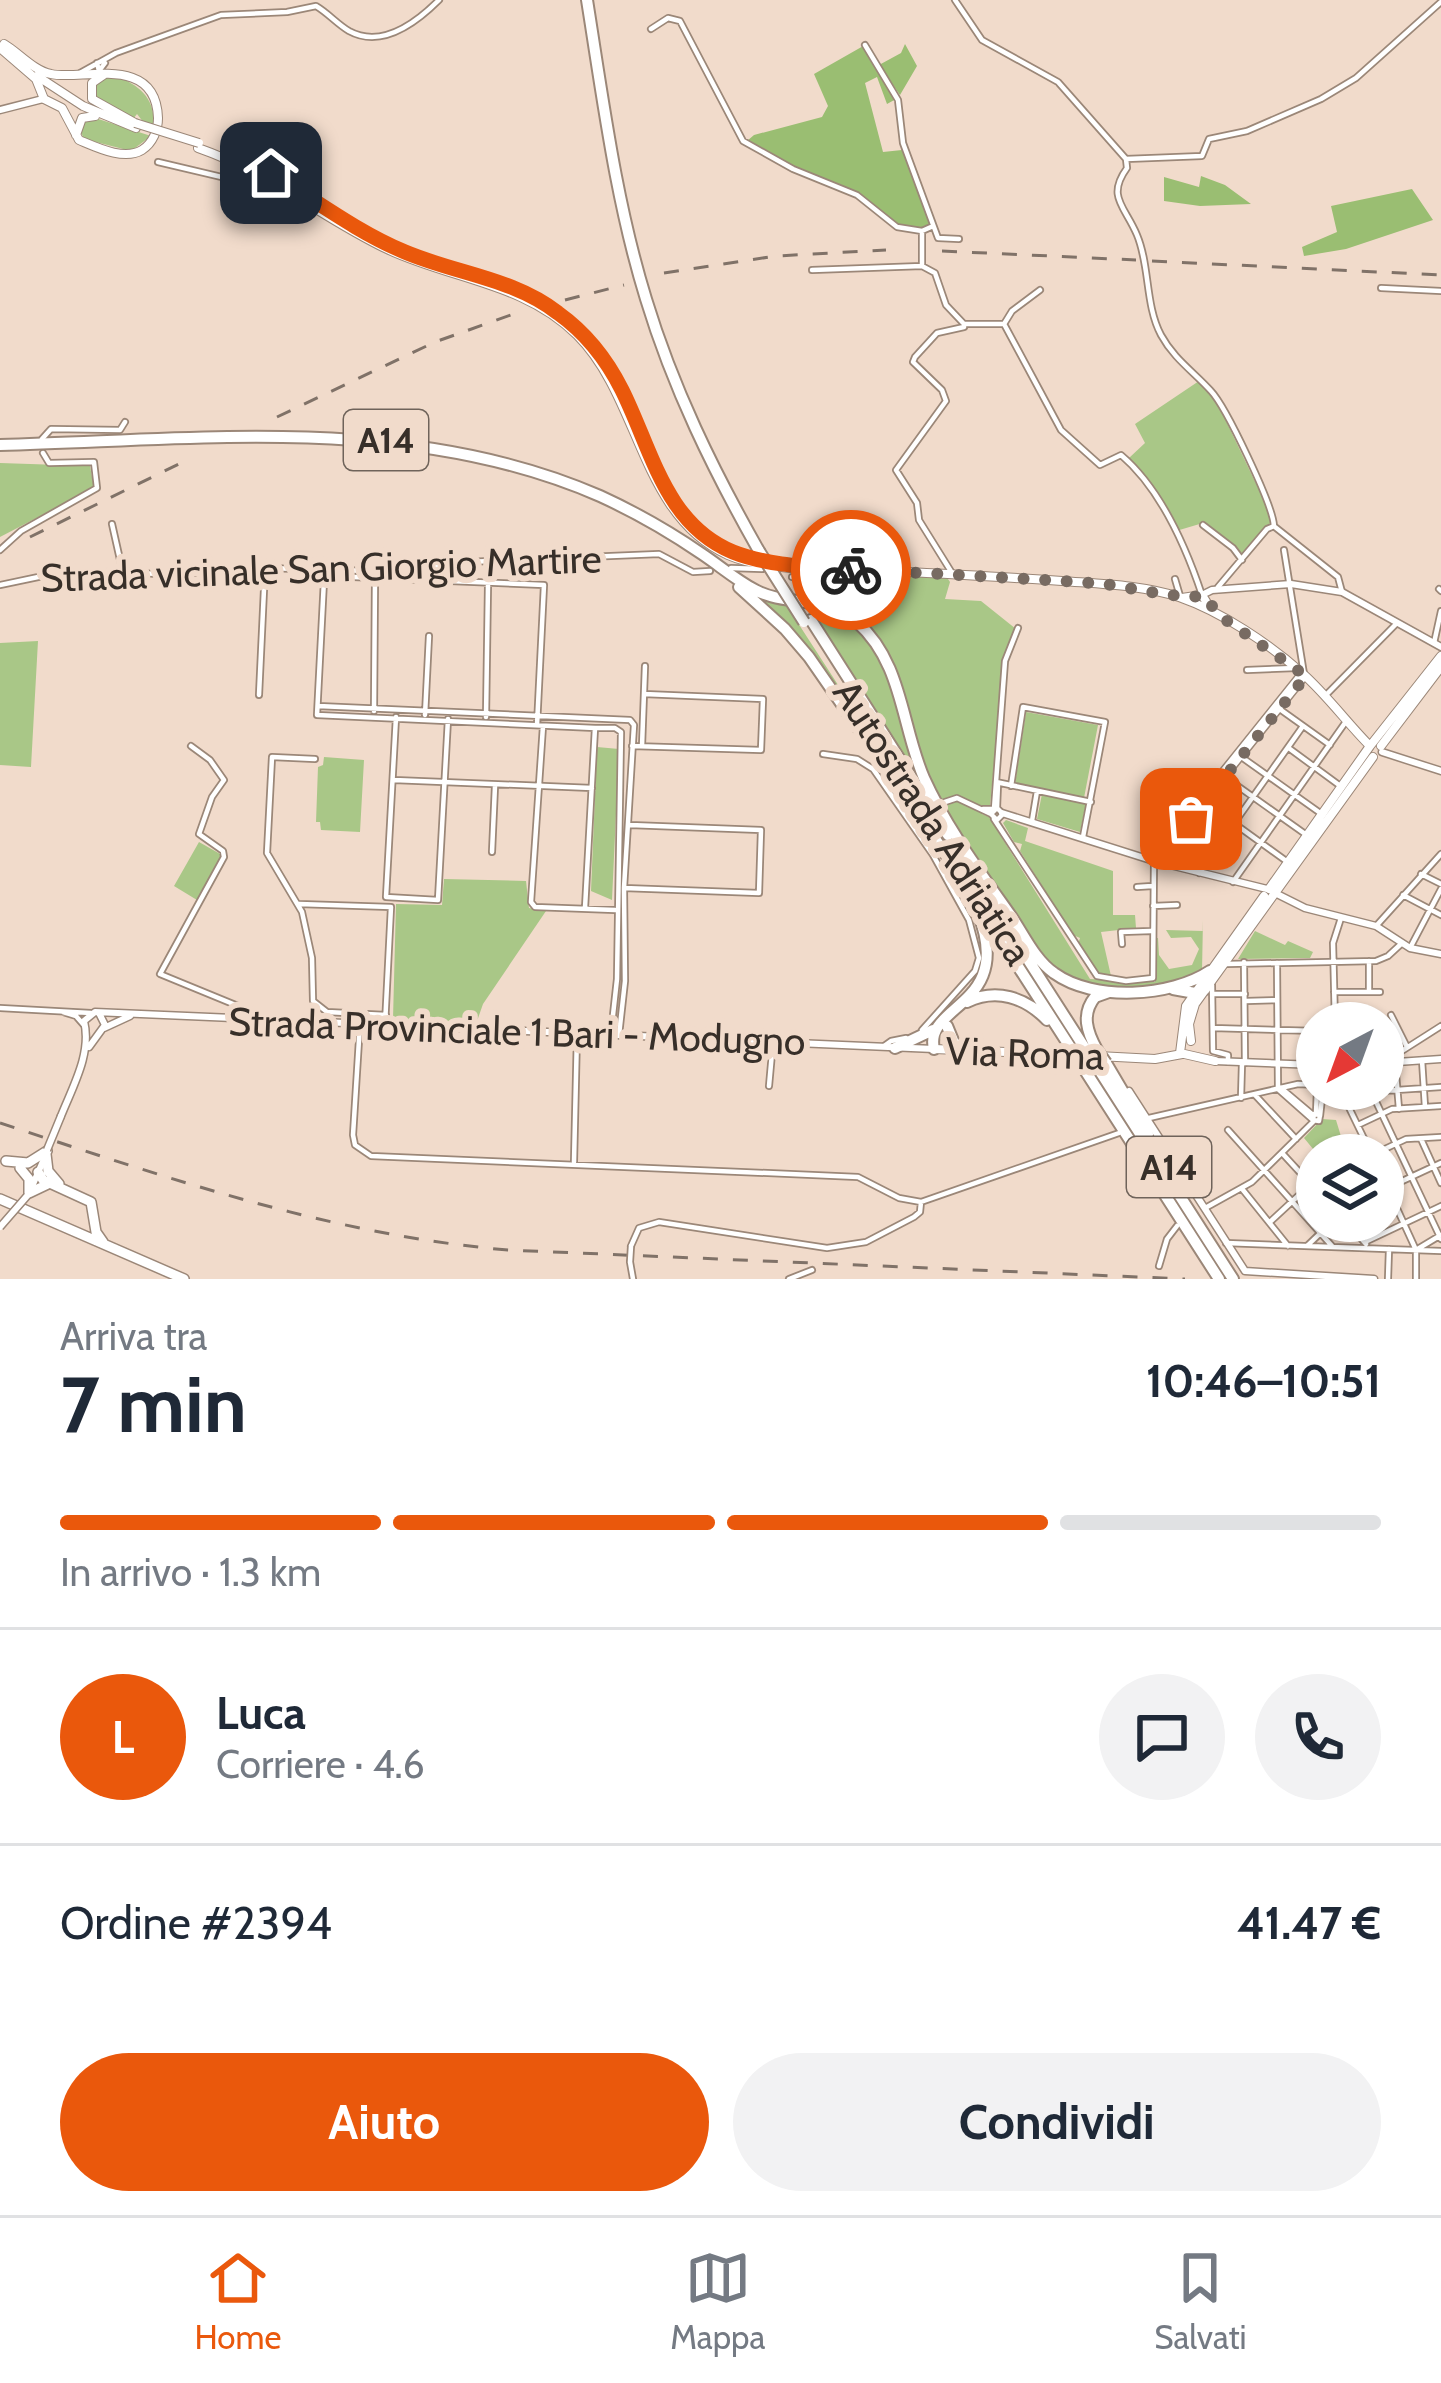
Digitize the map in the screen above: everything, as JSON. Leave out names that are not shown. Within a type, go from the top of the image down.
[{"type":"highway","name":"Autostrada Adriatica","points":[[590,0],[621,205],[645,296],[702,447],[763,551],[1227,1274]]},
{"type":"highway","name":"A14","points":[[0,447],[320,437],[447,449],[518,466],[599,496],[679,538],[768,595],[837,608],[868,634],[897,685],[929,787],[1088,1056],[1115,1117],[1227,1274]]},
{"type":"highway","name":"A14","points":[[0,447],[364,444],[481,461],[585,496],[691,553],[785,629],[1150,1137],[1227,1274]]},
{"type":"highway","points":[[936,1050],[941,1027],[978,986],[989,953],[979,915],[945,853]]},
{"type":"highway","points":[[987,883],[1048,969],[1083,987],[1194,990]]},
{"type":"highway","points":[[1088,1056],[1089,1005],[1098,995],[1118,991]]},
{"type":"highway","points":[[889,1047],[941,1027],[970,1000],[1005,995],[1036,1009],[1088,1056]]},
{"type":"highway","points":[[941,1027],[969,1051]]},
{"type":"main road","points":[[1,45],[48,74],[105,66],[130,78],[149,93],[158,122],[154,137],[141,150],[125,154],[76,137],[80,110],[40,97]]},
{"type":"main road","points":[[1,45],[65,93],[135,126]]},
{"type":"main road","points":[[1,45],[36,79],[40,97]]},
{"type":"main road","points":[[105,66],[94,80],[92,99],[135,126]]},
{"type":"main road","points":[[40,97],[57,104],[76,121]]},
{"type":"main road","points":[[76,121],[96,116],[135,126],[271,173],[393,247],[504,283],[550,307],[607,364],[669,495],[693,527],[736,553],[807,566]]},
{"type":"main road","points":[[199,145],[261,173],[391,251],[519,294],[551,313],[587,345],[608,373],[666,499],[688,527],[714,548],[737,558],[807,566],[1097,583],[1202,601],[1302,673],[1375,750]]},
{"type":"main road","points":[[1186,1055],[1194,990],[1375,750],[1439,648]]},
{"type":"main road","points":[[1194,990],[1223,964],[1343,788],[1441,667]]},
{"type":"main road","points":[[1186,1042],[1186,1055]]},
{"type":"main road","points":[[1186,1042],[1215,1057]]},
{"type":"main road","points":[[1155,1059],[1186,1042]]},
{"type":"main road","name":"Via Roma","points":[[936,1050],[1155,1059],[1186,1055]]},
{"type":"main road","points":[[1186,1055],[1215,1057]]},
{"type":"main road","points":[[3,1160],[44,1158]]},
{"type":"main road","points":[[20,1168],[44,1158]]},
{"type":"main road","points":[[44,1158],[50,1183]]},
{"type":"main road","points":[[44,1158],[50,1174],[64,1187]]},
{"type":"main road","points":[[3,1160],[28,1176],[28,1195],[50,1183],[88,1198],[100,1240],[145,1264]]},
{"type":"main road","points":[[0,1202],[79,1228],[88,1225],[95,1214]]},
{"type":"main road","points":[[0,1202],[168,1279]]},
{"type":"main road","points":[[25,1210],[184,1279]]},
{"type":"street","points":[[105,66],[221,15],[287,12],[308,5],[320,8],[355,34],[383,34],[415,23],[439,0]]},
{"type":"street","points":[[955,0],[982,40],[1058,82],[1126,159],[1127,168],[1116,191],[1138,239],[1157,325],[1182,364],[1222,405],[1269,505],[1274,526],[1338,577],[1342,592]]},
{"type":"street","points":[[1126,159],[1202,155],[1210,139],[1234,136],[1321,99],[1356,78],[1441,2]]},
{"type":"street","points":[[651,29],[668,19],[680,21],[743,141],[794,170],[857,195],[902,229],[931,226]]},
{"type":"street","points":[[866,45],[898,100],[903,143],[931,226],[938,238],[959,239]]},
{"type":"street","points":[[0,110],[40,97]]},
{"type":"street","points":[[158,162],[285,192],[314,205]]},
{"type":"street","points":[[257,186],[261,173]]},
{"type":"street","points":[[922,230],[922,266]]},
{"type":"street","points":[[812,270],[922,266],[935,273],[946,305],[968,326]]},
{"type":"street","points":[[1381,288],[1441,291]]},
{"type":"street","points":[[1003,323],[1012,310],[1040,290]]},
{"type":"street","points":[[952,573],[919,520],[917,502],[896,470],[946,401],[945,393],[913,362],[937,333],[1003,323]]},
{"type":"street","points":[[1003,323],[1061,430],[1100,465],[1118,455],[1124,457],[1148,486],[1178,535],[1202,601],[1222,590],[1292,584],[1342,592],[1439,648],[1441,611]]},
{"type":"street","points":[[43,439],[51,429],[120,430],[124,422]]},
{"type":"street","points":[[0,550],[21,531],[97,488],[94,462],[50,463],[43,453]]},
{"type":"street","points":[[112,524],[122,573]]},
{"type":"street","points":[[1203,525],[1242,560]]},
{"type":"street","points":[[1222,590],[1225,580],[1274,526]]},
{"type":"street","points":[[1018,628],[1005,661],[996,814],[1001,829],[1097,976],[1151,979],[1154,861],[1302,673],[1284,550]]},
{"type":"street","name":"Strada vicinale San Giorgio Martire","points":[[0,585],[62,572],[265,568],[376,574],[484,561],[659,554],[693,572],[710,572]]},
{"type":"street","points":[[805,580],[807,566]]},
{"type":"street","points":[[792,577],[816,578],[821,567]]},
{"type":"street","points":[[260,695],[265,568]]},
{"type":"street","points":[[731,568],[762,569]]},
{"type":"street","points":[[374,713],[376,574]]},
{"type":"street","points":[[374,713],[317,715],[326,577],[376,574],[544,585],[541,786],[532,854],[532,904],[616,910]]},
{"type":"street","points":[[1175,579],[1180,598]]},
{"type":"street","points":[[486,719],[488,584]]},
{"type":"street","points":[[1325,696],[1398,622]]},
{"type":"street","points":[[424,720],[429,635]]},
{"type":"street","points":[[642,746],[645,666]]},
{"type":"street","points":[[1247,670],[1302,673]]},
{"type":"street","points":[[632,746],[761,750],[764,699],[644,694]]},
{"type":"street","points":[[318,706],[615,728],[623,739],[615,1035]]},
{"type":"street","points":[[1011,786],[1023,707],[1106,722],[1083,837]]},
{"type":"street","points":[[1278,707],[1330,745]]},
{"type":"street","points":[[396,714],[424,720],[448,717]]},
{"type":"street","points":[[396,714],[386,897],[438,900],[448,717]]},
{"type":"street","points":[[585,908],[596,720]]},
{"type":"street","points":[[1233,882],[1347,720]]},
{"type":"street","points":[[539,723],[643,721]]},
{"type":"street","points":[[615,1035],[625,981],[629,722]]},
{"type":"street","points":[[1198,873],[1304,726]]},
{"type":"street","points":[[190,746],[210,760],[224,780],[212,797],[199,833],[225,855],[160,974],[261,1020]]},
{"type":"street","points":[[1288,747],[1343,788]]},
{"type":"street","points":[[1375,750],[1441,771]]},
{"type":"street","points":[[823,754],[868,764],[914,822],[962,902],[979,961],[967,984],[934,1020],[918,1033],[891,1040],[889,1047]]},
{"type":"street","points":[[1239,755],[1324,815]]},
{"type":"street","points":[[314,759],[272,757],[267,853],[297,904],[312,958],[315,1005],[327,1012],[386,1015]]},
{"type":"street","points":[[1223,775],[1308,836]]},
{"type":"street","points":[[394,780],[592,788]]},
{"type":"street","points":[[997,782],[1090,802]]},
{"type":"street","points":[[492,852],[496,784]]},
{"type":"street","points":[[1032,822],[1037,791]]},
{"type":"street","points":[[942,802],[957,798],[996,814],[1376,926],[1410,948],[1440,952]]},
{"type":"street","points":[[1203,800],[1289,862]]},
{"type":"street","points":[[624,888],[759,893],[761,830],[628,824]]},
{"type":"street","points":[[1182,826],[1215,850]]},
{"type":"street","points":[[1376,926],[1441,854]]},
{"type":"street","points":[[1410,948],[1441,886],[1421,874]]},
{"type":"street","points":[[1137,887],[1152,886]]},
{"type":"street","points":[[1402,894],[1441,915]]},
{"type":"street","points":[[297,904],[391,907],[386,1025]]},
{"type":"street","points":[[1153,906],[1177,904]]},
{"type":"street","points":[[1334,1002],[1336,930],[1341,918]]},
{"type":"street","points":[[1122,944],[1121,932],[1151,931]]},
{"type":"street","points":[[1223,964],[1383,960],[1401,944]]},
{"type":"street","points":[[1232,952],[1242,962]]},
{"type":"street","points":[[1369,961],[1369,992]]},
{"type":"street","points":[[1241,1098],[1242,962]]},
{"type":"street","points":[[1276,962],[1280,1089],[1315,1117]]},
{"type":"street","points":[[1194,990],[1277,1000]]},
{"type":"street","points":[[1194,990],[1214,1028],[1215,1057],[1228,1062],[1296,1065]]},
{"type":"street","points":[[1334,992],[1380,992]]},
{"type":"street","points":[[0,1008],[94,1013],[105,1021],[84,1055],[28,1195],[0,1227]]},
{"type":"street","points":[[57,1011],[76,1016],[85,1028],[102,1030]]},
{"type":"street","points":[[84,1055],[86,1017],[94,1013]]},
{"type":"street","name":"Strada Provinciale 1 Bari - Modugno","points":[[94,1013],[889,1047]]},
{"type":"street","name":"Strada Provinciale 1 Bari - Modugno","points":[[102,1030],[139,1015]]},
{"type":"street","points":[[360,1024],[353,1135],[362,1152],[858,1177],[899,1198],[921,1202],[1119,1132]]},
{"type":"street","points":[[1404,1049],[1441,1026]]},
{"type":"street","points":[[1214,1028],[1296,1031]]},
{"type":"street","points":[[574,1162],[577,1034]]},
{"type":"street","points":[[1404,1041],[1407,1047]]},
{"type":"street","points":[[769,1086],[773,1042]]},
{"type":"street","name":"Via Roma","points":[[889,1047],[936,1050]]},
{"type":"street","points":[[1088,1056],[1144,1119],[1243,1269],[1251,1274],[1375,1279]]},
{"type":"street","points":[[1404,1061],[1441,1059]]},
{"type":"street","points":[[1422,1060],[1425,1107]]},
{"type":"street","points":[[1144,1119],[1296,1085]]},
{"type":"street","points":[[1404,1090],[1441,1087]]},
{"type":"street","points":[[1204,1209],[1243,1189],[1296,1139],[1255,1095]]},
{"type":"street","points":[[1404,1109],[1441,1106]]},
{"type":"street","points":[[1300,1134],[1316,1110]]},
{"type":"street","points":[[1350,1110],[1362,1134]]},
{"type":"street","points":[[1380,1110],[1391,1134]]},
{"type":"street","points":[[1358,1125],[1396,1110]]},
{"type":"street","points":[[1228,1130],[1296,1206]]},
{"type":"street","points":[[1404,1142],[1441,1137]]},
{"type":"street","points":[[1420,1138],[1437,1165],[1441,1183]]},
{"type":"street","points":[[1282,1153],[1296,1168]]},
{"type":"street","points":[[1404,1160],[1440,1237],[1416,1250]]},
{"type":"street","points":[[1404,1181],[1437,1165]]},
{"type":"street","points":[[1243,1189],[1288,1246]]},
{"type":"street","points":[[1271,1221],[1296,1198]]},
{"type":"street","points":[[633,1279],[631,1246],[639,1228],[659,1222],[827,1248],[852,1247],[914,1217],[921,1202]]},
{"type":"street","points":[[1416,1279],[1416,1250],[1404,1223],[1441,1206]]},
{"type":"street","points":[[1159,1266],[1167,1239],[1177,1226]]},
{"type":"street","points":[[1306,1246],[1310,1242]]},
{"type":"street","points":[[1328,1242],[1332,1247]]},
{"type":"street","points":[[1364,1242],[1367,1245]]},
{"type":"street","points":[[1367,1245],[1372,1242]]},
{"type":"street","points":[[1226,1243],[1441,1251]]},
{"type":"street","points":[[1388,1279],[1389,1249]]},
{"type":"street","points":[[789,1279],[812,1270]]},
{"type":"green space","points":[[905,44],[917,66],[900,95],[879,65],[901,53]]},
{"type":"green space","points":[[865,45],[896,99],[887,104],[877,77],[865,83],[883,152],[902,150],[930,223],[926,229],[902,229],[857,195],[793,169],[747,141],[822,117],[828,106],[814,74]]},
{"type":"green space","points":[[115,76],[144,94],[154,126],[93,97],[96,80]]},
{"type":"green space","points":[[89,116],[151,136],[131,151],[84,139],[78,125]]},
{"type":"green space","points":[[1201,176],[1225,185],[1251,204],[1200,206],[1164,201],[1164,177],[1199,187]]},
{"type":"green space","points":[[1412,189],[1433,220],[1346,249],[1304,256],[1302,247],[1337,232],[1331,206]]},
{"type":"green space","points":[[1199,381],[1217,402],[1271,515],[1272,521],[1243,554],[1203,523],[1176,531],[1129,458],[1145,443],[1135,424]]},
{"type":"green space","points":[[0,463],[90,466],[94,488],[0,537]]},
{"type":"green space","points":[[828,573],[946,576],[950,582],[945,599],[981,601],[1016,629],[1004,659],[990,806],[954,796],[941,801],[927,774],[906,707],[859,621],[803,597],[792,580],[806,582]]},
{"type":"green space","points":[[743,587],[785,603],[932,830],[812,657]]},
{"type":"green space","points":[[809,607],[845,619],[877,654],[902,704],[935,805]]},
{"type":"green space","points":[[38,641],[31,767],[0,765],[0,643]]},
{"type":"green space","points":[[1026,712],[1098,725],[1084,798],[1015,784]]},
{"type":"green space","points":[[597,747],[619,749],[612,900],[591,891]]},
{"type":"green space","points":[[324,757],[364,760],[360,832],[321,830],[316,822],[318,767]]},
{"type":"green space","points":[[1042,794],[1086,803],[1080,832],[1037,819]]},
{"type":"green space","points":[[954,799],[989,817],[1090,979],[1155,982],[1153,938],[1158,938],[1159,955],[1169,969],[1192,965],[1199,949],[1191,937],[1171,938],[1166,930],[1203,931],[1202,971],[1179,984],[1114,988],[1088,986],[1046,965],[942,804]]},
{"type":"green space","points":[[1003,823],[1028,828],[1025,841],[1113,871],[1113,915],[1135,915],[1136,928],[1101,932],[1111,976],[1097,974],[1078,944],[1080,938],[1073,935],[1020,851],[1022,844],[1014,842]]},
{"type":"green space","points":[[199,842],[222,855],[197,900],[174,886]]},
{"type":"green space","points":[[444,879],[526,881],[529,908],[546,911],[483,1004],[476,1024],[393,1019],[396,904],[442,905]]},
{"type":"green space","points":[[1255,931],[1313,952],[1310,958],[1238,959]]},
{"type":"green space","points":[[1322,1119],[1336,1120],[1340,1134],[1308,1134]]},
{"type":"railway","points":[[664,273],[776,256],[886,250]]},
{"type":"railway","points":[[942,251],[1136,260]]},
{"type":"railway","points":[[1152,261],[1441,275]]},
{"type":"railway","points":[[565,300],[624,285]]},
{"type":"railway","points":[[277,417],[435,342],[522,311]]},
{"type":"railway","points":[[30,537],[185,461]]},
{"type":"railway","points":[[0,1123],[314,1218],[442,1242],[508,1250],[1185,1279]]},
{"type":"way so far","points":[[851,570],[1002,576],[1116,585],[1181,598],[1204,596],[1220,616],[1306,676],[1191,819]]},
{"type":"route","points":[[271,173],[378,240],[504,283],[565,318],[601,355],[616,379],[673,502],[709,539],[756,559],[851,570]]}]
